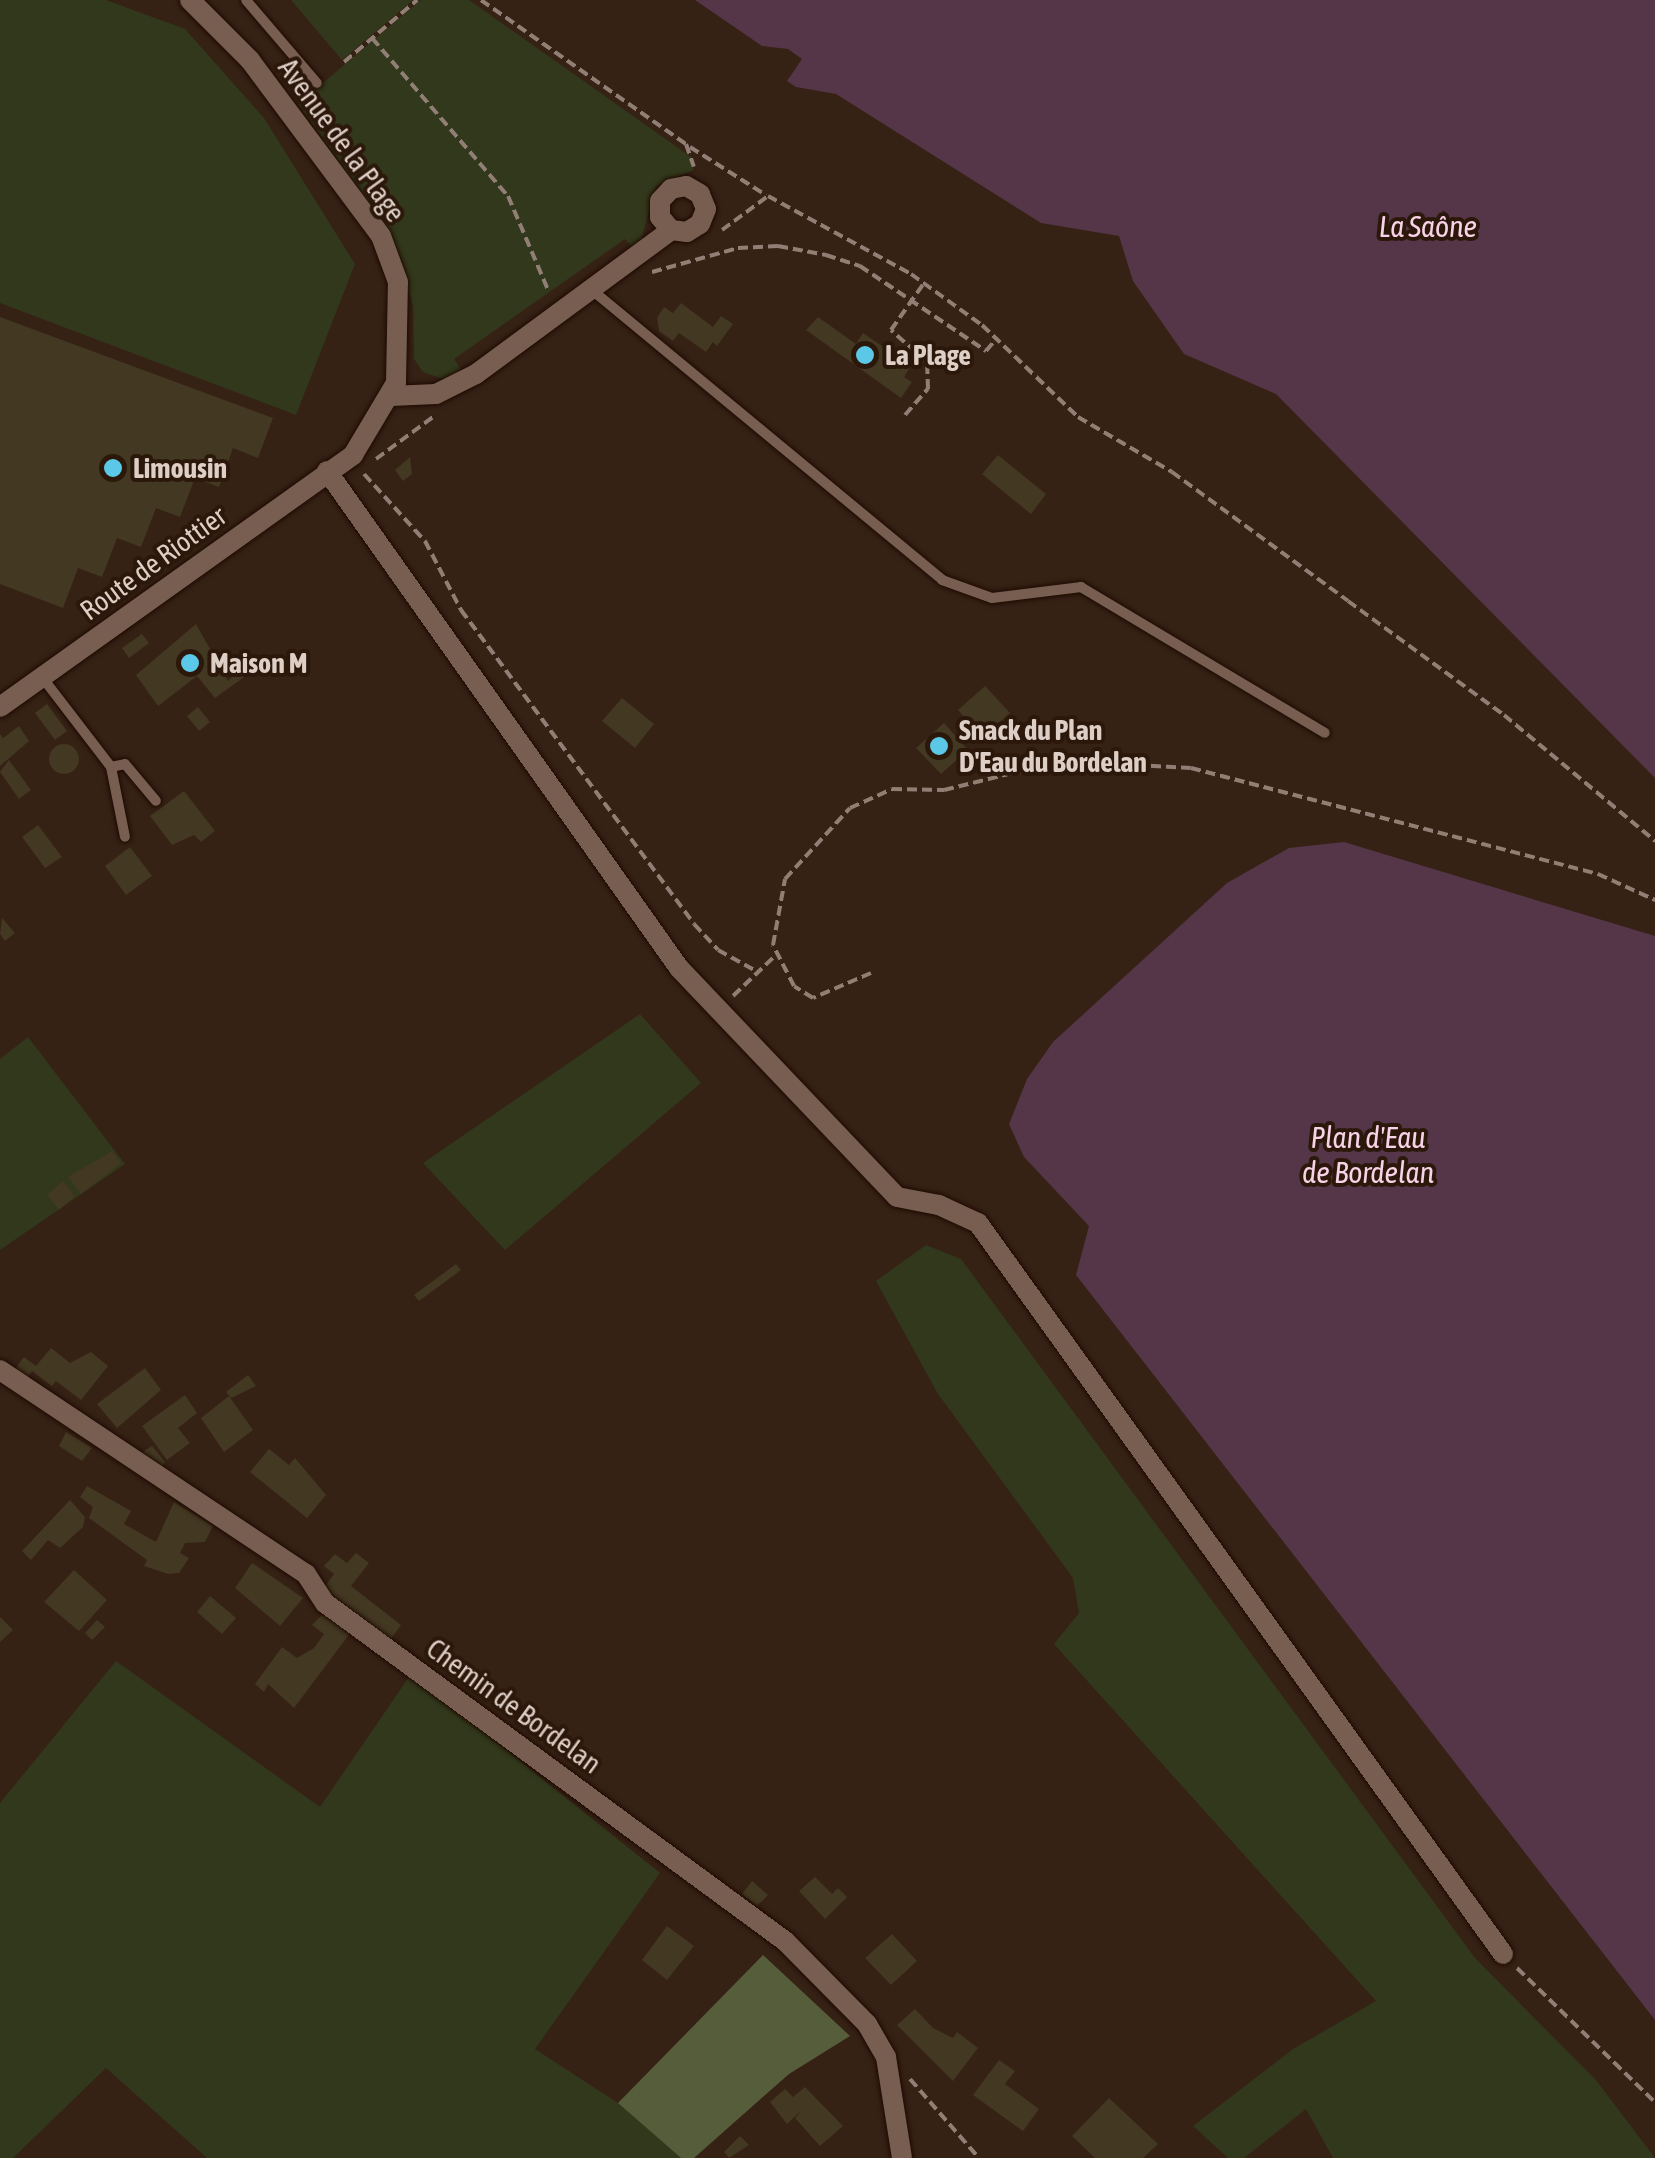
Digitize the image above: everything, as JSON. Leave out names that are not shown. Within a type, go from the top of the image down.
[{"type":"street","name":"Avenue de la Plage","points":[[190,0],[250,60],[382,236],[398,282],[401,331],[391,396]]},
{"type":"street","points":[[391,396],[436,394],[679,231],[700,224],[706,209],[692,190],[671,189],[660,201],[660,217],[679,231]]},
{"type":"street","name":"Route de Riottier","points":[[0,707],[354,455],[391,396]]},
{"type":"street","points":[[327,471],[679,968],[897,1198],[938,1205],[978,1223],[1503,1954]]},
{"type":"street","name":"Chemin de Bordelan","points":[[0,1370],[306,1574],[325,1603],[743,1907],[867,2024],[886,2057],[902,2158]]},
{"type":"lane","points":[[246,0],[317,83]]},
{"type":"lane","points":[[592,290],[942,580],[992,598],[1081,587],[1325,733]]},
{"type":"lane","points":[[42,676],[111,766],[125,837]]},
{"type":"lane","points":[[111,766],[125,764],[156,801]]},
{"type":"path","points":[[344,62],[417,0]]},
{"type":"path","points":[[482,0],[686,144],[768,196],[924,283],[996,338],[1078,417],[1172,472],[1411,646],[1655,841]]},
{"type":"path","points":[[372,38],[508,196],[558,315]]},
{"type":"path","points":[[686,144],[694,157],[692,190]]},
{"type":"path","points":[[679,231],[712,239],[743,208],[768,196]]},
{"type":"path","points":[[640,277],[694,256],[778,246],[860,266],[914,298],[986,351],[996,338]]},
{"type":"path","points":[[905,415],[928,388],[927,362],[891,330],[924,283]]},
{"type":"path","points":[[360,471],[385,490],[425,542],[461,610],[694,924],[718,950],[758,972]]},
{"type":"path","points":[[871,973],[813,998],[794,986],[773,945],[785,879],[850,808],[892,789],[944,790],[1061,761],[1192,768],[1598,874],[1655,900]]},
{"type":"path","points":[[718,1010],[778,953]]},
{"type":"path","points":[[1503,1954],[1655,2102]]},
{"type":"path","points":[[886,2057],[980,2158]]},
{"type":"green space","points":[[0,0],[106,0],[185,29],[264,118],[355,264],[296,415],[0,303]]},
{"type":"green space","points":[[291,0],[413,0],[342,60]]},
{"type":"green space","points":[[421,0],[469,0],[691,157],[693,170],[656,186],[640,244],[634,249],[625,239],[454,359],[462,371],[443,379],[423,372],[414,359],[413,305],[390,233],[298,104]]},
{"type":"green space","points":[[640,1014],[701,1083],[505,1250],[423,1163]]},
{"type":"green space","points":[[28,1037],[125,1164],[0,1250],[0,1059]]},
{"type":"green space","points":[[926,1245],[961,1259],[1475,1958],[1596,2080],[1655,2158],[1333,2158],[1306,2109],[1244,2158],[1228,2158],[1193,2126],[1293,2049],[1376,2001],[1054,1644],[1079,1613],[1073,1578],[938,1394],[876,1281]]},
{"type":"green space","points":[[116,1661],[320,1807],[411,1674],[660,1873],[535,2049],[618,2103],[681,2158],[207,2158],[106,2068],[13,2158],[0,2158],[0,1803]]},
{"type":"green space","points":[[763,1955],[850,2036],[789,2074],[694,2158],[681,2158],[618,2103]]},
{"type":"water","name":"La Saône","points":[[695,0],[1655,0],[1655,778],[1276,394],[1184,354],[1133,281],[1119,236],[1041,223],[836,94],[796,87],[787,81],[802,59],[788,49],[762,46]]},
{"type":"water","name":"Plan d'Eau de Bordelan","points":[[1344,842],[1655,936],[1655,2020],[1076,1275],[1089,1226],[1024,1157],[1009,1124],[1027,1079],[1053,1042],[1227,883],[1289,848]]},
{"type":"building","points":[[681,303],[713,327],[721,316],[733,324],[717,346],[713,342],[706,352],[679,333],[673,341],[659,331],[657,318],[664,307],[673,313]]},
{"type":"building","name":"Limousin","points":[[0,317],[273,418],[258,458],[233,448],[219,487],[195,478],[180,517],[156,508],[141,547],[117,538],[102,577],[78,568],[63,608],[0,584]]},
{"type":"building","points":[[818,317],[856,344],[863,333],[911,366],[904,377],[912,382],[901,398],[806,330]]},
{"type":"building","points":[[998,455],[1046,494],[1031,514],[982,474]]},
{"type":"building","points":[[410,457],[412,474],[403,481],[395,470]]},
{"type":"building","points":[[196,624],[228,681],[241,668],[247,675],[215,698],[197,676],[158,706],[136,675]]},
{"type":"building","points":[[142,634],[149,643],[129,658],[122,648]]},
{"type":"building","points":[[985,686],[1010,713],[982,738],[958,710]]},
{"type":"building","points":[[622,698],[654,724],[635,748],[602,721]]},
{"type":"building","points":[[47,704],[67,731],[55,740],[35,713]]},
{"type":"building","points":[[198,707],[210,722],[199,731],[187,716]]},
{"type":"building","points":[[944,723],[968,750],[941,774],[916,748]]},
{"type":"building","points":[[19,726],[29,741],[0,766],[0,734],[3,738]]},
{"type":"building","points":[[64,744],[75,748],[79,759],[75,770],[64,774],[53,770],[49,759],[53,748]]},
{"type":"building","points":[[9,760],[31,790],[19,799],[0,772]]},
{"type":"building","points":[[184,791],[215,831],[201,842],[194,835],[172,845],[150,816]]},
{"type":"building","points":[[38,825],[62,857],[45,868],[22,837]]},
{"type":"building","points":[[130,847],[152,876],[126,895],[105,866]]},
{"type":"building","points":[[2,918],[15,933],[5,941],[0,934]]},
{"type":"building","points":[[112,1151],[121,1163],[81,1194],[68,1177]]},
{"type":"building","points":[[63,1181],[75,1196],[59,1210],[47,1195]]},
{"type":"building","points":[[456,1264],[461,1270],[419,1301],[414,1295]]},
{"type":"building","points":[[51,1348],[70,1363],[91,1352],[108,1366],[81,1400],[56,1381],[52,1386],[32,1371],[27,1379],[14,1370],[24,1357],[36,1366]]},
{"type":"building","points":[[145,1368],[161,1390],[117,1428],[97,1404]]},
{"type":"building","points":[[248,1375],[256,1386],[231,1398],[226,1392]]},
{"type":"building","points":[[185,1395],[197,1413],[178,1428],[190,1443],[167,1460],[142,1426]]},
{"type":"building","points":[[229,1396],[253,1430],[224,1452],[201,1418]]},
{"type":"building","points":[[66,1432],[92,1448],[82,1461],[59,1446]]},
{"type":"building","points":[[152,1446],[165,1462],[161,1468],[141,1453]]},
{"type":"building","points":[[269,1449],[289,1465],[295,1458],[326,1495],[307,1518],[250,1472]]},
{"type":"building","points":[[87,1486],[131,1511],[124,1524],[156,1542],[174,1502],[213,1526],[205,1542],[185,1543],[180,1553],[189,1558],[179,1573],[168,1574],[144,1566],[147,1560],[89,1518],[93,1507],[80,1497]]},
{"type":"building","points":[[70,1500],[85,1517],[83,1527],[60,1548],[48,1540],[31,1560],[22,1551]]},
{"type":"building","points":[[356,1553],[369,1563],[351,1586],[401,1625],[390,1640],[333,1601],[326,1585],[334,1574],[324,1566],[335,1554],[347,1563]]},
{"type":"building","points":[[252,1563],[303,1598],[280,1626],[235,1588]]},
{"type":"building","points":[[74,1570],[107,1600],[79,1631],[44,1602]]},
{"type":"building","points":[[210,1596],[236,1618],[222,1634],[197,1612]]},
{"type":"building","points":[[324,1613],[351,1632],[294,1708],[268,1684],[264,1692],[255,1684],[282,1647],[297,1658],[314,1648],[324,1634],[312,1625]]},
{"type":"building","points":[[0,1617],[13,1630],[0,1642]]},
{"type":"building","points":[[97,1620],[105,1627],[92,1640],[85,1633]]},
{"type":"building","points":[[815,1877],[832,1894],[838,1888],[847,1897],[825,1919],[799,1891]]},
{"type":"building","points":[[752,1881],[768,1895],[757,1906],[742,1894]]},
{"type":"building","points":[[667,1926],[694,1946],[667,1980],[642,1960]]},
{"type":"building","points":[[892,1934],[917,1961],[891,1985],[865,1958]]},
{"type":"building","points":[[915,2009],[933,2028],[953,2038],[957,2032],[978,2048],[953,2081],[897,2025]]},
{"type":"building","points":[[999,2060],[1015,2071],[1005,2084],[1039,2109],[1023,2131],[973,2095]]},
{"type":"building","points":[[805,2087],[843,2126],[820,2146],[795,2118],[802,2110],[787,2124],[770,2102],[785,2089],[793,2097]]},
{"type":"building","points":[[1109,2098],[1158,2144],[1143,2158],[1095,2158],[1072,2136]]},
{"type":"building","points":[[740,2136],[749,2145],[729,2158],[724,2152]]},
{"type":"place","name":"La Plage","points":[[865,355]]},
{"type":"place","name":"Limousin","points":[[113,468]]},
{"type":"place","name":"Maison M","points":[[190,663]]},
{"type":"place","name":"Snack du Plan D'Eau du Bordelan","points":[[939,746]]}]
